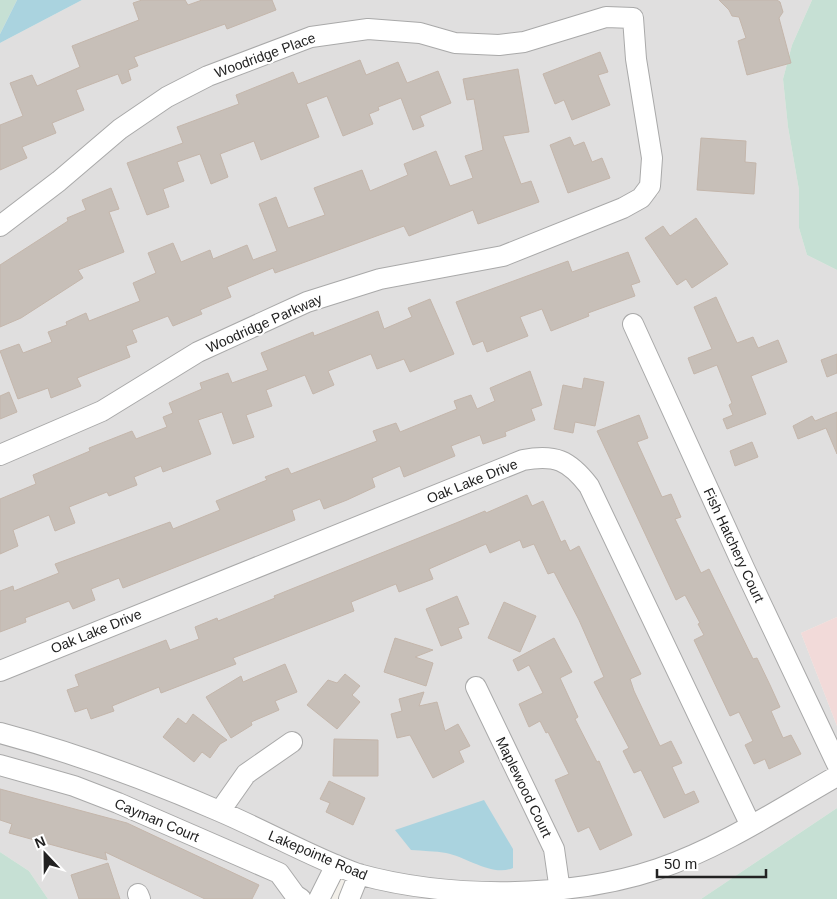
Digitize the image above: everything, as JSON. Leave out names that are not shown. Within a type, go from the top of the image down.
[{"type":"street","name":"Woodridge Place","points":[[0,226],[59,181],[120,128],[167,97],[208,76],[303,40],[337,32],[368,29],[420,33],[455,42],[500,45],[524,42],[606,18],[633,18]]},
{"type":"street","name":"Woodridge Parkway","points":[[0,455],[102,411],[198,352],[307,302],[380,279],[503,256],[623,208],[641,198],[650,186],[652,158],[636,59],[633,18]]},
{"type":"street","name":"Fish Hatchery Court","points":[[633,324],[745,570],[837,764]]},
{"type":"street","name":"Oak Lake Drive","points":[[0,671],[514,464],[545,456],[563,461],[579,472],[589,486],[751,826]]},
{"type":"street","name":"Maplewood Court","points":[[476,687],[554,849],[560,891]]},
{"type":"street","name":"Lakepointe Road","points":[[0,733],[127,773],[220,811],[359,874],[419,888],[492,895],[560,891],[626,879],[657,870],[697,854],[751,826],[837,776]]},
{"type":"street","points":[[220,811],[246,774],[292,742]]},
{"type":"street","name":"Cayman Court","points":[[0,765],[74,786],[118,802],[279,873],[295,896],[301,899]]},
{"type":"street","points":[[319,899],[336,865]]},
{"type":"street","points":[[349,899],[359,874]]},
{"type":"shaded area","points":[[82,0],[812,0],[792,45],[783,79],[788,127],[799,190],[799,228],[807,255],[837,270],[837,617],[801,633],[837,726],[837,746],[752,567],[636,314],[623,320],[738,573],[832,770],[754,814],[596,483],[546,448],[520,452],[0,661],[0,464],[201,360],[310,309],[658,195],[661,185],[658,182],[643,59],[640,10],[603,9],[522,34],[499,36],[284,37],[54,174],[0,216],[0,43]]},
{"type":"shaded area","points":[[607,26],[626,26],[644,158],[643,182],[635,191],[620,201],[500,248],[378,271],[99,403],[0,446],[0,236],[30,214],[124,135],[171,105],[211,83],[313,45],[369,37],[419,41],[439,49]]},
{"type":"shaded area","points":[[545,465],[561,469],[583,490],[740,822],[694,847],[654,862],[567,881],[560,845],[479,676],[466,683],[546,851],[552,883],[455,884],[361,866],[232,808],[251,781],[302,745],[294,731],[241,767],[217,801],[0,725],[0,681],[6,677],[526,468]]},
{"type":"shaded area","points":[[837,617],[837,726],[801,633]]},
{"type":"shaded area","points":[[0,742],[125,781],[216,818],[325,869],[311,896],[0,757]]},
{"type":"shaded area","points":[[0,774],[72,794],[274,880],[288,899],[148,899],[143,884],[129,889],[132,899],[48,899],[29,871],[0,852]]},
{"type":"shaded area","points":[[837,787],[837,808],[701,899],[569,899]]},
{"type":"shaded area","points":[[363,884],[385,890],[441,899],[358,899]]},
{"type":"green space","points":[[0,0],[17,0],[0,34]]},
{"type":"green space","points":[[812,0],[837,0],[837,270],[807,255],[799,228],[799,190],[788,127],[783,79],[792,45]]},
{"type":"green space","points":[[837,808],[837,899],[701,899]]},
{"type":"green space","points":[[0,852],[29,871],[48,899],[0,899]]},
{"type":"water","points":[[17,0],[82,0],[0,43],[0,34]]},
{"type":"water","points":[[484,800],[513,849],[513,868],[497,870],[446,853],[411,850],[395,830]]},
{"type":"building","points":[[142,0],[185,0],[188,5],[202,0],[272,0],[276,10],[227,29],[225,24],[134,57],[138,66],[128,70],[131,80],[122,84],[118,74],[76,90],[84,110],[52,123],[56,133],[22,147],[27,158],[0,170],[0,125],[23,116],[10,83],[32,75],[37,86],[80,67],[72,46],[139,20],[133,3]]},
{"type":"building","points":[[719,0],[777,0],[780,2],[783,12],[779,18],[791,63],[747,75],[738,41],[746,38],[739,17],[732,16]]},
{"type":"building","points":[[600,52],[608,72],[598,75],[610,105],[572,120],[564,100],[555,104],[543,74]]},
{"type":"building","points":[[360,60],[366,75],[398,62],[407,83],[438,71],[451,103],[420,116],[424,126],[413,130],[401,98],[378,107],[379,110],[369,114],[373,124],[343,136],[327,96],[306,104],[319,137],[261,160],[254,141],[220,154],[228,177],[211,184],[200,154],[177,162],[184,181],[163,189],[169,207],[147,215],[127,163],[183,143],[177,127],[239,104],[236,95],[293,72],[298,84]]},
{"type":"building","points":[[518,69],[529,132],[503,136],[521,184],[531,181],[539,202],[478,224],[473,210],[409,236],[404,226],[275,273],[273,268],[227,287],[231,297],[200,310],[202,314],[173,326],[168,316],[132,330],[137,342],[126,346],[130,357],[77,378],[81,386],[51,398],[48,388],[18,399],[0,351],[19,344],[23,353],[52,342],[48,332],[67,325],[66,322],[86,313],[89,321],[140,301],[133,283],[156,273],[148,253],[173,243],[181,262],[210,250],[213,259],[247,245],[253,260],[277,251],[259,204],[276,197],[288,228],[325,215],[314,188],[362,170],[370,191],[408,175],[404,164],[436,151],[450,186],[473,178],[465,156],[483,150],[474,99],[467,100],[463,79]]},
{"type":"building","points":[[570,137],[574,146],[584,142],[592,162],[602,158],[610,178],[568,193],[550,145]]},
{"type":"building","points":[[701,138],[746,141],[745,162],[756,163],[754,194],[697,190]]},
{"type":"building","points":[[111,188],[119,209],[109,212],[124,252],[78,270],[83,278],[21,318],[0,327],[0,265],[68,221],[67,218],[86,210],[82,200]]},
{"type":"building","points":[[696,218],[728,264],[692,288],[686,279],[677,285],[645,238],[663,226],[670,236]]},
{"type":"building","points":[[628,252],[640,282],[631,285],[635,296],[588,313],[589,316],[551,331],[542,309],[520,317],[528,336],[487,352],[483,341],[473,345],[456,302],[568,261],[572,272]]},
{"type":"building","points":[[716,297],[737,343],[753,337],[758,348],[778,340],[787,362],[751,376],[766,414],[727,429],[723,419],[733,415],[729,405],[732,403],[717,365],[694,374],[688,358],[712,349],[694,307]]},
{"type":"building","points":[[430,299],[454,354],[410,372],[404,359],[377,369],[371,354],[328,371],[334,385],[313,394],[305,375],[266,390],[272,406],[246,415],[254,437],[233,444],[222,412],[198,420],[211,454],[163,472],[161,466],[134,477],[137,485],[109,496],[107,492],[69,507],[75,523],[55,531],[49,515],[13,530],[18,546],[0,554],[0,499],[36,484],[33,475],[90,451],[89,448],[132,431],[136,439],[167,427],[163,417],[173,413],[169,403],[202,389],[200,383],[228,373],[232,383],[268,370],[261,353],[313,332],[314,336],[378,311],[384,329],[412,317],[408,308]]},
{"type":"building","points":[[837,354],[837,373],[827,377],[821,360]]},
{"type":"building","points":[[530,371],[542,405],[531,409],[535,420],[505,432],[506,436],[483,444],[480,435],[451,446],[455,456],[404,477],[400,466],[372,478],[375,487],[347,500],[324,509],[320,499],[292,510],[295,520],[123,588],[119,578],[91,589],[95,600],[73,609],[69,601],[25,618],[26,622],[0,632],[0,591],[13,586],[14,591],[59,573],[55,564],[170,522],[173,529],[220,510],[216,501],[267,480],[265,477],[288,468],[291,474],[377,441],[373,431],[396,423],[400,432],[457,409],[454,401],[471,395],[477,409],[495,401],[490,388]]},
{"type":"building","points":[[584,378],[604,382],[595,426],[575,422],[573,433],[554,429],[563,385],[582,389]]},
{"type":"building","points":[[9,392],[17,412],[0,419],[0,396]]},
{"type":"building","points":[[837,412],[837,454],[826,428],[798,439],[793,426],[812,416],[815,421]]},
{"type":"building","points":[[639,415],[648,438],[637,442],[662,497],[671,494],[681,517],[675,519],[701,573],[709,569],[753,659],[757,658],[770,685],[780,707],[771,711],[783,738],[791,735],[801,754],[769,769],[765,759],[754,764],[745,745],[753,741],[739,712],[730,716],[694,640],[704,635],[698,624],[700,623],[685,595],[676,600],[597,431]]},
{"type":"building","points":[[752,442],[758,457],[735,466],[730,451]]},
{"type":"building","points":[[527,495],[532,506],[543,501],[561,542],[565,540],[570,551],[579,546],[641,674],[630,679],[634,691],[660,746],[671,741],[682,763],[672,767],[685,795],[694,791],[699,802],[664,818],[641,770],[634,773],[623,751],[629,748],[594,682],[604,677],[579,620],[554,572],[548,574],[534,544],[523,548],[520,540],[490,553],[486,544],[429,569],[433,579],[399,592],[396,584],[351,602],[354,611],[233,658],[236,664],[161,693],[159,687],[112,706],[114,711],[91,719],[87,708],[75,712],[67,690],[79,686],[75,675],[166,640],[170,650],[199,639],[195,627],[217,618],[218,621],[275,598],[274,596],[485,511],[486,513]]},
{"type":"building","points":[[457,596],[469,624],[458,628],[462,638],[441,646],[426,609]]},
{"type":"building","points":[[504,602],[536,616],[520,652],[488,638]]},
{"type":"building","points":[[395,638],[433,650],[415,657],[433,663],[426,686],[384,672]]},
{"type":"building","points":[[554,638],[572,672],[560,678],[578,717],[575,719],[597,762],[599,761],[632,835],[600,850],[589,827],[578,832],[565,803],[555,780],[569,774],[548,732],[546,733],[540,721],[529,727],[519,704],[543,693],[529,665],[518,671],[513,660]]},
{"type":"building","points":[[285,664],[297,692],[275,701],[279,710],[251,722],[252,725],[231,738],[206,697],[241,676],[243,682]]},
{"type":"building","points":[[345,674],[360,686],[352,695],[360,702],[337,729],[307,705],[328,680],[337,683]]},
{"type":"building","points":[[424,692],[419,706],[437,702],[445,731],[458,724],[470,746],[459,751],[464,762],[433,778],[410,735],[397,738],[391,714],[402,711],[399,699]]},
{"type":"building","points":[[193,714],[227,740],[220,744],[210,758],[202,752],[194,762],[163,737],[178,718],[186,724]]},
{"type":"building","points":[[334,739],[378,740],[378,776],[333,776]]},
{"type":"building","points":[[329,781],[365,798],[353,825],[326,812],[330,803],[320,799]]},
{"type":"building","points":[[0,789],[127,823],[259,885],[252,899],[205,899],[105,852],[107,860],[9,833],[12,824],[0,820]]},
{"type":"building","points":[[108,863],[120,899],[79,899],[71,875]]}]
